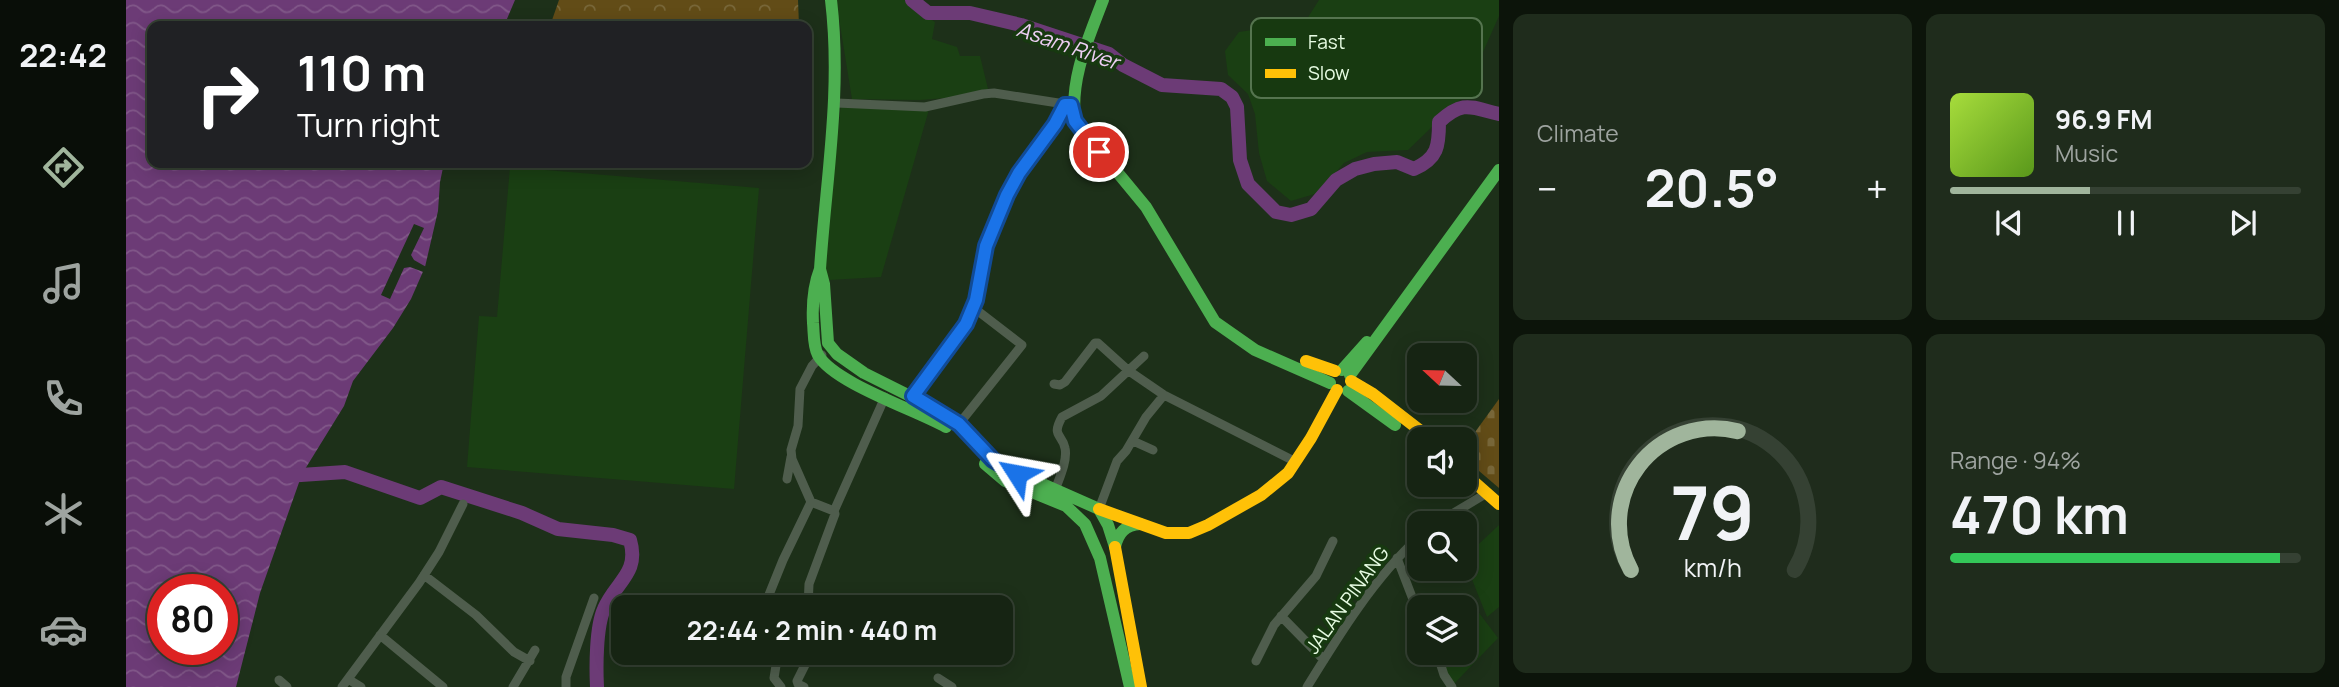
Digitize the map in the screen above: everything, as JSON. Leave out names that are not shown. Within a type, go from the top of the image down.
[{"type":"main road","points":[[831,0],[836,33],[837,103],[820,269],[813,286],[814,344],[819,357],[831,368],[944,425],[991,471],[1005,481],[1053,495],[1073,504],[1099,509],[1159,531],[1177,534],[1203,528],[1255,499],[1282,480],[1296,461],[1342,380],[1375,332],[1385,326],[1499,170]]},
{"type":"main road","points":[[1103,0],[1068,105],[1083,133],[1146,207],[1215,322],[1227,334],[1251,345],[1263,355],[1342,380],[1373,394],[1416,427]]},
{"type":"main road","points":[[820,269],[824,284],[825,325],[830,347],[850,364],[913,396],[959,424],[993,460],[1053,495]]},
{"type":"main road","points":[[1342,380],[1407,434]]},
{"type":"main road","points":[[1477,484],[1499,503]]},
{"type":"main road","points":[[1073,504],[1100,558],[1129,687]]},
{"type":"main road","points":[[1099,509],[1115,547],[1141,687]]},
{"type":"main road","points":[[1115,547],[1118,535],[1124,528],[1141,524]]},
{"type":"street","points":[[837,103],[925,107],[994,93],[1068,105],[1019,173],[1007,195],[986,246],[974,308],[966,324],[913,396]]},
{"type":"street","points":[[959,424],[1022,345],[974,308]]},
{"type":"street","points":[[1055,384],[1060,385],[1072,374],[1096,343],[1129,371],[1164,395],[1296,461]]},
{"type":"street","points":[[787,479],[799,426],[800,389],[819,357],[830,347]]},
{"type":"street","points":[[1053,495],[1065,457],[1065,448],[1057,430],[1062,417],[1101,396],[1144,356]]},
{"type":"street","points":[[1099,509],[1111,474],[1146,417],[1164,395]]},
{"type":"street","points":[[809,595],[809,584],[834,511],[885,397]]},
{"type":"street","points":[[1133,440],[1153,450]]},
{"type":"street","points":[[791,455],[811,502],[834,511]]},
{"type":"street","points":[[1457,511],[1487,493]]},
{"type":"street","points":[[768,595],[811,502]]},
{"type":"street","points":[[361,687],[345,683],[424,575],[463,504]]},
{"type":"street","points":[[1256,661],[1274,625],[1316,576],[1334,541]]},
{"type":"street","name":"JALAN PINANG","points":[[1307,687],[1396,558],[1407,548]]},
{"type":"street","points":[[1396,558],[1411,595]]},
{"type":"street","points":[[424,575],[476,615],[513,652],[530,662]]},
{"type":"street","points":[[566,687],[566,677],[594,598]]},
{"type":"street","points":[[1281,616],[1324,660]]},
{"type":"street","points":[[380,635],[443,687]]},
{"type":"street","points":[[513,687],[535,650]]},
{"type":"street","points":[[776,665],[774,678],[781,687]]},
{"type":"street","points":[[802,687],[797,681],[804,665]]},
{"type":"street","points":[[1441,665],[1451,687]]},
{"type":"street","points":[[938,678],[952,687]]},
{"type":"shaded area","points":[[836,0],[912,0],[935,22],[932,39],[957,47],[960,56],[980,56],[988,89],[946,98],[920,100],[852,99]]},
{"type":"shaded area","points":[[1319,0],[1499,0],[1499,16],[1482,54],[1482,18],[1308,18]]},
{"type":"shaded area","points":[[1251,30],[1251,98],[1462,98],[1408,150],[1367,152],[1344,163],[1318,193],[1291,201],[1267,181],[1259,153],[1255,114],[1248,94],[1228,75],[1225,51],[1239,32]]},
{"type":"shaded area","points":[[841,104],[930,106],[881,277],[829,280],[824,266]]},
{"type":"shaded area","points":[[510,168],[759,188],[734,489],[467,467],[479,316],[497,317]]},
{"type":"shaded area","points":[[1499,525],[1499,607],[1487,617],[1473,581],[1477,581],[1477,546]]},
{"type":"shaded area","points":[[1477,610],[1498,638],[1477,660]]},
{"type":"shaded area","points":[[1444,665],[1472,665],[1452,686]]},
{"type":"green space","points":[[559,0],[798,0],[799,21],[552,21]]},
{"type":"green space","points":[[1499,399],[1499,488],[1477,469],[1477,429]]},
{"type":"water","points":[[126,0],[515,0],[506,21],[147,21],[147,168],[443,168],[438,211],[425,267],[411,299],[353,381],[344,406],[302,474],[260,593],[236,687],[126,687]]},
{"type":"pier","points":[[414,224],[424,228],[411,255],[414,260],[428,268],[426,273],[410,267],[404,268],[390,299],[381,295]]},
{"type":"waterway","name":"Asam River","points":[[912,0],[928,13],[970,13],[1021,25],[1109,54],[1123,65],[1162,85],[1221,89],[1232,97],[1237,107],[1240,160],[1248,184],[1276,212],[1291,215],[1311,209],[1336,180],[1355,169],[1397,162],[1414,169],[1422,165],[1436,150],[1439,122],[1454,110],[1467,107],[1499,114]]},
{"type":"waterway","points":[[286,476],[345,472],[420,498],[441,487],[522,513],[558,529],[613,535],[630,540],[632,561],[629,570],[601,617],[597,647],[597,687]]},
{"type":"traffic: fast","points":[[831,0],[834,101],[820,269],[824,284],[828,343],[837,354],[864,373],[944,413],[1004,467],[1099,509],[1115,547]]},
{"type":"traffic: fast","points":[[1103,0],[1078,74],[1075,121],[1146,207],[1215,322],[1255,350],[1330,383]]},
{"type":"traffic: fast","points":[[1350,375],[1499,170]]},
{"type":"traffic: fast","points":[[820,269],[814,289],[813,309],[814,339],[818,355],[841,376],[858,386],[946,427]]},
{"type":"traffic: fast","points":[[1342,370],[1367,342]]},
{"type":"traffic: fast","points":[[1348,391],[1395,425]]},
{"type":"traffic: fast","points":[[985,464],[1005,481],[1066,506],[1085,524],[1100,558],[1130,687]]},
{"type":"traffic: fast","points":[[1115,547],[1123,531],[1140,524]]},
{"type":"traffic: slow","points":[[1306,361],[1335,371]]},
{"type":"traffic: slow","points":[[1351,381],[1373,394],[1416,427]]},
{"type":"traffic: slow","points":[[1099,509],[1166,533],[1189,533],[1208,525],[1261,495],[1288,473],[1337,390]]},
{"type":"traffic: slow","points":[[1477,485],[1499,504]]},
{"type":"traffic: slow","points":[[1115,547],[1141,687]]},
{"type":"route","points":[[1017,474],[993,460],[959,424],[913,396],[966,324],[974,308],[986,246],[1007,195],[1065,105],[1071,105],[1075,121],[1099,152]]}]
